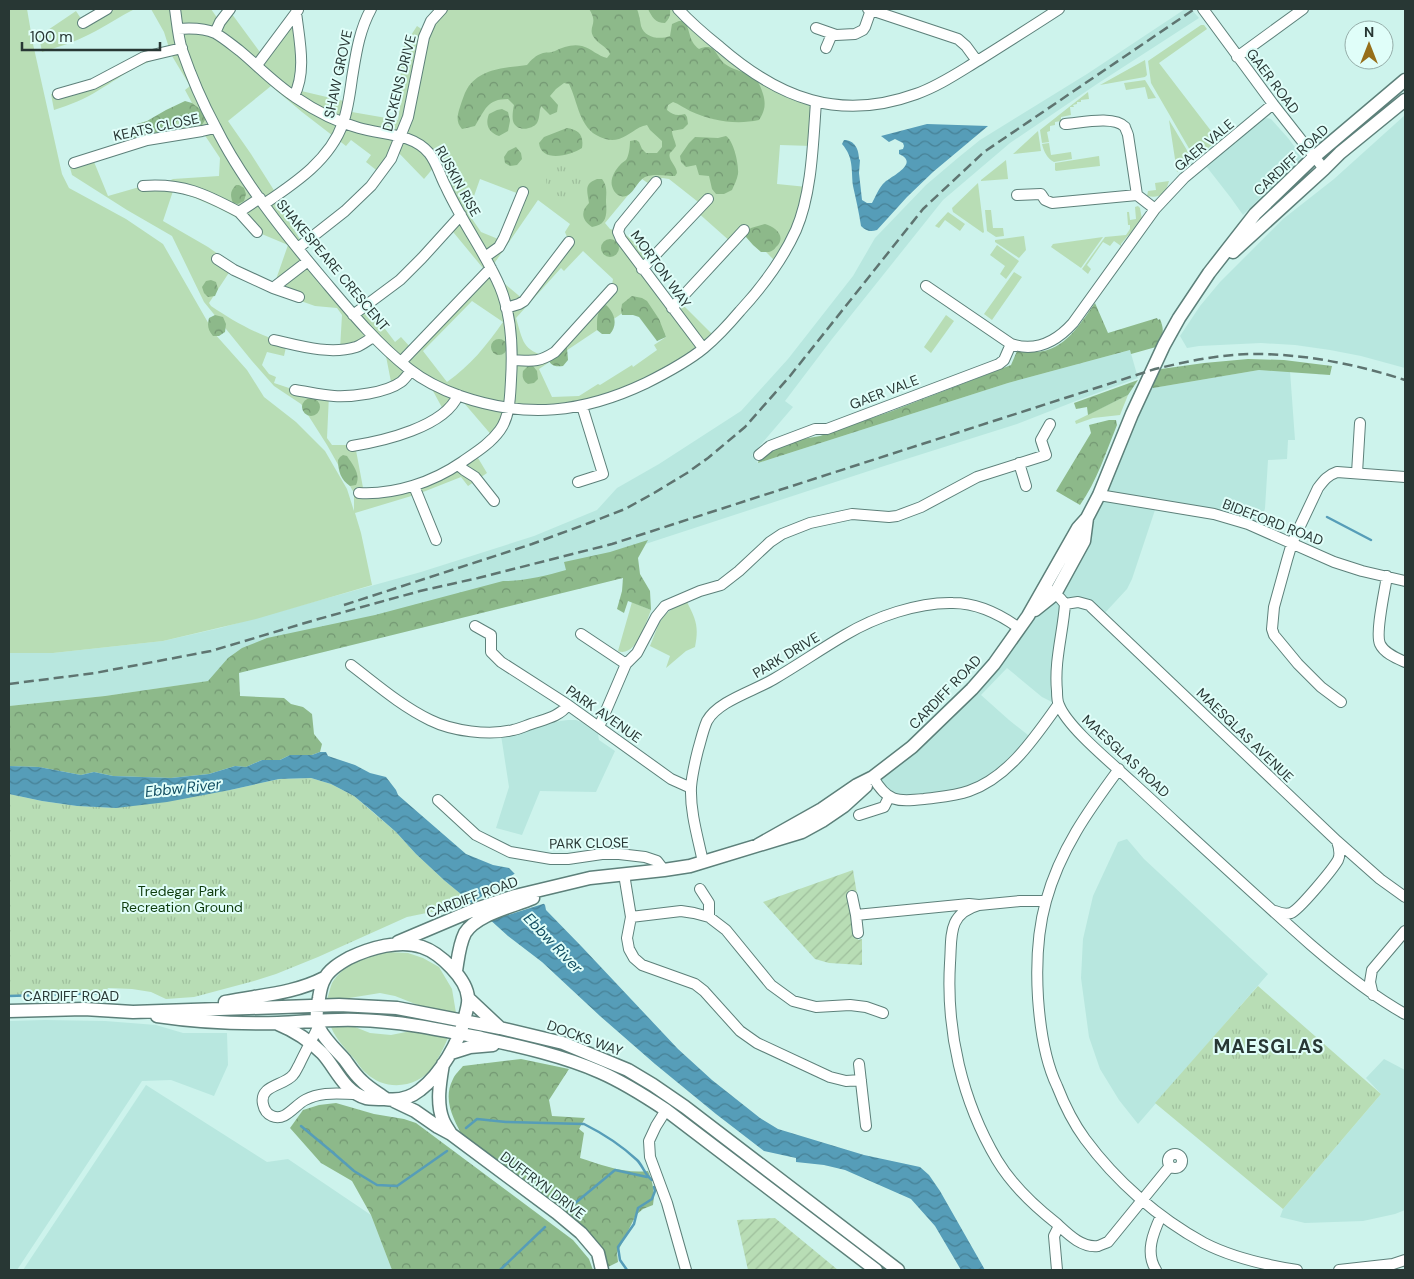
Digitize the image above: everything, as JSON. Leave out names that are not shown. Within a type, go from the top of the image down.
[{"type":"main road","name":"CARDIFF ROAD","points":[[391,945],[480,913],[515,906],[565,884],[590,878],[664,870],[703,862],[758,845],[822,809],[857,784],[873,777],[912,747],[972,689],[994,664],[1028,616],[1050,591],[1078,528],[1087,518],[1099,495],[1132,414],[1164,345],[1179,318],[1209,273],[1255,214],[1314,157],[1405,80]]},
{"type":"main road","name":"CARDIFF ROAD","points":[[1209,273],[1340,153],[1405,100]]},
{"type":"main road","name":"CARDIFF ROAD","points":[[456,971],[459,949],[465,933],[480,913]]},
{"type":"main road","points":[[199,1009],[238,999],[289,991],[310,985],[324,978],[334,968],[370,949],[409,944],[422,947],[441,957],[456,971],[468,998],[500,1028]]},
{"type":"main road","points":[[324,978],[317,1006],[318,1024],[332,1046],[362,1082],[390,1100]]},
{"type":"main road","points":[[276,1023],[290,1028],[310,1042],[322,1054],[345,1085],[358,1094],[367,1098],[390,1100],[415,1094],[425,1087],[443,1064],[451,1053],[460,1033],[468,998]]},
{"type":"main road","name":"DOCKS WAY","points":[[199,1009],[317,1006],[397,1008],[464,1020],[564,1044],[628,1070],[653,1085],[685,1107],[898,1270]]},
{"type":"main road","name":"CARDIFF ROAD","points":[[9,1011],[84,1009],[133,1012],[180,1019],[228,1023],[276,1023]]},
{"type":"main road","name":"CARDIFF ROAD","points":[[133,1012],[199,1009]]},
{"type":"main road","name":"DOCKS WAY","points":[[276,1023],[318,1024],[357,1020],[388,1022],[460,1033],[511,1044],[600,1072],[643,1095],[666,1110],[876,1270]]},
{"type":"main road","points":[[451,1053],[470,1047],[511,1044]]},
{"type":"main road","name":"DUFFRYN DRIVE","points":[[443,1064],[440,1108],[442,1119],[451,1134]]},
{"type":"main road","name":"DUFFRYN DRIVE","points":[[390,1100],[416,1111],[451,1134],[557,1213],[581,1233],[598,1253],[602,1270]]},
{"type":"street","points":[[84,23],[107,9]]},
{"type":"street","name":"SHAKESPEARE CRESCENT","points":[[175,9],[182,48],[215,128],[236,164],[262,201],[353,315],[373,337],[411,371],[458,395],[509,408],[536,411],[582,406],[627,392],[667,373],[703,348],[734,318],[757,293],[781,260],[797,228],[806,196],[816,102]]},
{"type":"street","points":[[215,33],[220,22],[230,9]]},
{"type":"street","name":"SHAW GROVE","points":[[239,212],[295,183],[310,170],[336,138],[343,123],[350,95],[360,34],[371,9]]},
{"type":"street","name":"DICKENS DRIVE","points":[[298,248],[345,212],[371,186],[390,159],[408,117],[424,37],[431,21],[442,9]]},
{"type":"street","points":[[678,9],[737,62],[760,78],[784,90],[816,102],[855,106],[896,100],[917,94],[943,82],[1059,9]]},
{"type":"street","points":[[816,28],[839,35],[859,32],[865,27],[870,9],[958,38],[977,61]]},
{"type":"street","name":"GAER ROAD","points":[[1203,9],[1324,169]]},
{"type":"street","points":[[1237,56],[1302,9]]},
{"type":"street","points":[[257,65],[297,11]]},
{"type":"street","points":[[294,96],[300,76],[301,52],[297,11]]},
{"type":"street","name":"RUSKIN RISE","points":[[178,29],[203,30],[215,33],[230,43],[294,96],[307,105],[343,123],[406,138],[422,146],[430,155],[500,288],[512,341],[509,408],[500,430],[485,446],[458,465],[414,486],[374,494],[359,492]]},
{"type":"street","points":[[826,48],[832,34]]},
{"type":"street","points":[[58,94],[93,84],[144,57],[182,48]]},
{"type":"street","name":"GAER VALE","points":[[926,286],[1011,344],[1029,348],[1049,342],[1067,330],[1155,209],[1184,178],[1273,104]]},
{"type":"street","points":[[1065,124],[1107,120],[1116,121],[1125,127],[1128,135],[1137,195]]},
{"type":"street","name":"KEATS CLOSE","points":[[74,163],[148,140],[215,128]]},
{"type":"street","name":"MORTON WAY","points":[[656,182],[620,226],[618,232],[620,239],[703,348]]},
{"type":"street","points":[[143,186],[160,185],[191,190],[208,196],[239,212],[257,232]]},
{"type":"street","points":[[485,257],[499,246],[504,238],[523,192]]},
{"type":"street","points":[[1017,195],[1041,194],[1045,200],[1052,203],[1137,195],[1155,209]]},
{"type":"street","points":[[642,269],[708,199]]},
{"type":"street","points":[[353,315],[400,280],[461,215]]},
{"type":"street","points":[[672,308],[744,230]]},
{"type":"street","points":[[506,308],[524,301],[569,242]]},
{"type":"street","points":[[217,259],[234,270],[273,288],[299,296]]},
{"type":"street","points":[[273,288],[308,261]]},
{"type":"street","points":[[401,362],[491,268]]},
{"type":"street","points":[[512,360],[535,361],[544,359],[555,352],[612,289]]},
{"type":"street","points":[[274,340],[327,349],[357,346],[373,337]]},
{"type":"street","name":"GAER VALE","points":[[759,455],[770,446],[815,429],[827,429],[999,364],[1004,360],[1011,344]]},
{"type":"street","points":[[295,390],[335,396],[361,394],[392,387],[402,381],[411,371]]},
{"type":"street","points":[[352,446],[373,442],[425,425],[449,410],[458,395]]},
{"type":"street","points":[[578,482],[603,474],[582,406]]},
{"type":"street","points":[[1357,474],[1360,423]]},
{"type":"street","points":[[599,727],[626,664],[637,654],[656,617],[665,606],[700,591],[721,585],[739,572],[770,542],[782,534],[810,523],[852,514],[897,516],[921,507],[977,477],[1046,455],[1041,440],[1050,424]]},
{"type":"street","points":[[1019,463],[1026,486]]},
{"type":"street","points":[[458,465],[475,477],[494,501]]},
{"type":"street","points":[[1341,702],[1321,687],[1298,664],[1274,635],[1272,619],[1274,607],[1292,543],[1318,488],[1329,475],[1337,472],[1405,477]]},
{"type":"street","points":[[414,486],[436,540]]},
{"type":"street","name":"BIDEFORD ROAD","points":[[1099,495],[1214,514],[1248,524],[1344,565],[1405,581]]},
{"type":"street","points":[[1387,576],[1378,632],[1379,643],[1386,652],[1405,662]]},
{"type":"street","points":[[873,777],[880,789],[889,797],[899,800],[911,800],[968,792],[987,783],[1009,766],[1031,742],[1058,704],[1056,676],[1058,644],[1065,604],[1050,591]]},
{"type":"street","name":"PARK DRIVE","points":[[703,862],[694,818],[691,788],[703,731],[714,711],[724,704],[770,682],[846,634],[875,620],[899,612],[932,604],[954,602],[991,612],[1005,618],[1020,628]]},
{"type":"street","name":"MAESGLAS AVENUE","points":[[1065,604],[1078,602],[1088,604],[1337,841],[1405,897]]},
{"type":"street","name":"PARK AVENUE","points":[[475,626],[490,636],[490,652],[501,662],[568,705],[671,780],[691,788]]},
{"type":"street","points":[[580,634],[626,664]]},
{"type":"street","points":[[351,665],[408,708],[431,721],[456,729],[478,732],[514,730],[562,713],[568,705]]},
{"type":"street","name":"MAESGLAS ROAD","points":[[1058,704],[1077,731],[1272,910],[1333,964],[1373,994],[1405,1014]]},
{"type":"street","points":[[1118,769],[1087,813],[1063,853],[1046,901],[1037,949],[1036,974],[1040,1022],[1045,1051],[1056,1085],[1084,1138],[1119,1179],[1162,1216],[1205,1244],[1267,1265],[1297,1270]]},
{"type":"street","points":[[860,815],[884,807],[889,797]]},
{"type":"street","name":"PARK CLOSE","points":[[438,800],[476,834],[510,852],[551,860],[602,854],[645,857],[657,861],[664,870]]},
{"type":"street","points":[[1272,910],[1281,914],[1293,912],[1318,886],[1339,859],[1340,851],[1337,841]]},
{"type":"street","points":[[624,874],[631,917],[627,938],[629,949],[634,958],[642,965],[695,984],[704,990],[740,1031],[757,1043],[830,1076],[846,1081],[860,1080]]},
{"type":"street","points":[[700,889],[709,903],[709,917]]},
{"type":"street","points":[[852,896],[858,933]]},
{"type":"street","points":[[1046,901],[1020,901],[979,905],[968,908],[958,917],[952,927],[950,1000],[955,1050],[963,1081],[985,1138],[997,1160],[1012,1181],[1031,1202],[1074,1238],[1087,1245],[1098,1246],[1108,1242],[1170,1166]]},
{"type":"street","points":[[856,915],[961,904],[979,905]]},
{"type":"street","points":[[631,917],[682,912],[694,912],[709,917],[726,930],[771,985],[793,1001],[816,1006],[850,1005],[866,1007],[882,1013]]},
{"type":"street","points":[[1373,994],[1370,982],[1372,970],[1405,930]]},
{"type":"street","points":[[318,1024],[294,1075],[284,1083],[270,1087],[263,1097],[263,1103],[268,1113],[278,1118],[285,1115],[304,1100],[319,1094],[358,1094]]},
{"type":"street","points":[[859,1064],[866,1126]]},
{"type":"street","points":[[666,1110],[649,1140],[650,1157],[667,1204],[686,1270]]},
{"type":"street","points":[[1156,1270],[1152,1262],[1151,1243],[1154,1231],[1162,1216]]},
{"type":"street","points":[[1057,1270],[1054,1236],[1059,1226]]},
{"type":"street","points":[[1339,1270],[1393,1264],[1405,1260]]},
{"type":"shaded area","points":[[1185,9],[1191,9],[1199,18],[1010,143],[943,200],[785,401],[793,407],[752,455],[758,463],[1008,383],[1130,350],[1138,378],[1017,424],[624,551],[629,573],[287,658],[209,681],[105,696],[9,706],[9,653],[53,653],[163,641],[220,628],[421,572],[534,536],[597,510],[617,488],[659,464],[741,411],[788,359],[853,276],[875,238],[926,185],[980,140],[1087,74]]},
{"type":"shaded area","points":[[1405,115],[1405,368],[1361,356],[1295,345],[1261,343],[1187,348],[1180,336],[1200,306],[1220,282],[1283,219],[1334,179]]},
{"type":"shaded area","points":[[1263,119],[1271,119],[1288,138],[1301,155],[1301,158],[1243,215],[1206,166]]},
{"type":"shaded area","points":[[1259,370],[1290,371],[1295,440],[1288,440],[1287,459],[1268,460],[1265,508],[1260,529],[1157,504],[1127,589],[1102,616],[1088,605],[1065,604],[1058,705],[1042,697],[1007,668],[981,695],[1033,739],[1009,766],[968,792],[899,800],[873,777],[912,747],[1019,628],[1055,594],[1144,388]]},
{"type":"shaded area","points":[[568,720],[581,722],[598,734],[599,740],[615,751],[596,792],[540,791],[522,835],[496,828],[509,787],[501,735],[514,734]]},
{"type":"shaded area","points":[[1127,839],[1144,859],[1268,974],[1138,1124],[1119,1100],[1100,1069],[1089,1037],[1081,978],[1083,939],[1093,896],[1118,842]]},
{"type":"shaded area","points":[[9,1021],[105,1021],[156,1025],[183,1033],[227,1033],[228,1065],[214,1096],[171,1080],[142,1081],[17,1270],[9,1270]]},
{"type":"shaded area","points":[[1384,1059],[1405,1070],[1405,1210],[1363,1221],[1305,1223],[1280,1217],[1283,1209],[1381,1094],[1366,1078]]},
{"type":"shaded area","points":[[146,1085],[267,1162],[288,1159],[371,1215],[392,1270],[23,1270]]},
{"type":"green space","points":[[9,9],[27,9],[62,174],[69,188],[126,219],[163,244],[214,333],[247,370],[264,397],[296,422],[325,451],[347,489],[354,511],[354,493],[301,404],[274,386],[204,302],[172,236],[72,175],[69,164],[92,157],[108,196],[143,186],[160,185],[173,179],[219,176],[220,158],[202,131],[128,145],[126,136],[135,130],[192,103],[185,90],[190,86],[172,56],[142,65],[88,96],[54,110],[51,94],[58,94],[170,51],[164,32],[151,9],[211,9],[220,22],[229,10],[262,55],[296,12],[297,90],[348,102],[346,111],[398,120],[401,57],[404,46],[417,26],[426,32],[442,9],[678,9],[737,62],[816,102],[812,146],[780,145],[777,184],[807,187],[778,264],[744,230],[732,243],[696,211],[702,205],[669,179],[662,178],[652,186],[642,179],[605,223],[610,229],[624,233],[652,259],[643,269],[672,308],[679,301],[715,337],[667,373],[582,406],[509,408],[494,438],[458,396],[445,413],[427,380],[412,371],[392,387],[384,346],[373,337],[340,349],[342,315],[337,308],[315,306],[273,288],[288,245],[257,232],[239,219],[218,208],[173,191],[163,221],[208,247],[234,265],[209,303],[220,312],[248,328],[267,337],[287,343],[284,356],[267,352],[262,365],[269,374],[276,377],[274,383],[295,390],[329,395],[327,438],[332,445],[355,445],[364,493],[414,486],[475,453],[487,473],[468,486],[461,477],[418,494],[355,513],[372,585],[256,619],[163,641],[53,653],[9,653]],"holes":[[[271,86],[346,146],[351,140],[371,155],[366,162],[380,173],[395,149],[424,179],[435,166],[461,215],[449,227],[487,273],[412,349],[401,337],[395,342],[367,305],[353,314],[298,248],[303,244],[274,198],[277,195],[228,121]],[[480,179],[522,195],[503,241],[481,232],[468,213]],[[538,200],[570,224],[565,232],[569,242],[524,300],[493,274],[491,268]],[[583,251],[613,279],[612,285],[548,357],[528,348],[522,339],[516,318],[561,268],[564,271]],[[642,300],[666,337],[654,345],[657,350],[633,367],[632,365],[579,396],[552,397],[539,369]],[[472,301],[503,322],[478,355],[447,382],[423,351]]]},
{"type":"green space","points":[[107,9],[135,9],[84,37],[42,52],[39,36],[76,11],[84,23]]},
{"type":"green space","points":[[589,9],[637,9],[643,30],[657,38],[670,36],[672,24],[684,21],[695,46],[699,49],[709,47],[715,51],[725,64],[752,76],[756,80],[760,86],[764,101],[764,110],[759,120],[733,122],[715,120],[690,111],[673,102],[668,105],[667,110],[675,115],[685,114],[688,124],[683,129],[672,131],[676,146],[669,155],[677,173],[675,176],[656,175],[645,177],[627,196],[618,195],[614,191],[612,180],[616,169],[627,158],[630,141],[636,140],[639,142],[646,153],[657,153],[662,147],[662,141],[647,125],[616,140],[605,139],[593,133],[583,121],[569,84],[564,83],[550,96],[558,105],[557,112],[550,115],[541,106],[538,121],[532,127],[524,129],[515,125],[513,121],[514,105],[508,99],[491,103],[484,110],[475,126],[462,129],[458,116],[465,93],[472,82],[486,73],[502,68],[527,65],[540,54],[578,45],[607,58],[610,54],[593,36],[593,18]]},
{"type":"green space","points":[[648,9],[670,9],[668,20],[665,23],[656,21]]},
{"type":"green space","points":[[1201,25],[1204,25],[1207,29],[1159,63],[1218,140],[1196,158],[1151,83],[1148,61]]},
{"type":"green space","points":[[1145,60],[1147,75],[1145,77],[1100,85]]},
{"type":"green space","points":[[1145,80],[1156,98],[1148,99],[1145,87],[1126,90],[1124,83]]},
{"type":"green space","points":[[1088,92],[1089,99],[1077,102],[1077,104],[1073,105],[1074,107],[1070,107],[1071,115],[1061,117],[1061,121],[1055,122],[1055,125],[1050,126],[1050,131],[1047,132],[1049,142],[1042,143],[1040,130]]},
{"type":"green space","points":[[185,101],[192,103],[205,113],[205,120],[202,125],[190,122],[185,116],[158,132],[135,136],[131,133],[137,124],[147,121]]},
{"type":"green space","points":[[502,109],[508,112],[510,121],[508,131],[499,136],[490,130],[487,121],[489,114]]},
{"type":"green space","points":[[1169,120],[1191,157],[1177,172]]},
{"type":"green space","points":[[567,128],[575,130],[580,134],[582,148],[557,156],[545,153],[541,149],[539,143],[544,137]]},
{"type":"green space","points":[[1038,131],[1041,151],[1013,154]]},
{"type":"green space","points":[[726,136],[735,154],[738,174],[732,190],[724,194],[716,194],[712,189],[709,176],[699,175],[696,165],[686,167],[681,162],[680,156],[695,137],[718,138]]},
{"type":"green space","points":[[1049,143],[1051,155],[1071,152],[1072,159],[1054,162],[1046,154],[1042,144]]},
{"type":"green space","points":[[516,147],[521,153],[522,159],[517,165],[510,166],[505,163],[504,157],[508,151]]},
{"type":"green space","points":[[1099,156],[1100,166],[1055,170],[1055,163]]},
{"type":"green space","points":[[1006,160],[1008,179],[981,181],[981,180]]},
{"type":"green space","points":[[564,161],[577,166],[582,179],[577,192],[564,197],[551,192],[546,179],[551,166]]},
{"type":"green space","points":[[597,179],[602,179],[606,187],[606,215],[601,224],[592,227],[584,219],[583,213],[589,203],[588,185]]},
{"type":"green space","points":[[1169,181],[1162,194],[1156,197],[1147,196],[1148,191],[1156,190],[1155,183]]},
{"type":"green space","points":[[978,183],[983,233],[953,212],[952,208]]},
{"type":"green space","points":[[236,185],[244,188],[246,194],[244,201],[238,204],[233,203],[231,195]]},
{"type":"green space","points":[[1138,206],[1142,219],[1140,222],[1121,246],[1114,241],[1110,246],[1103,242],[1087,265],[1091,269],[1088,274],[1082,269],[1105,237],[1126,235],[1130,229],[1127,212],[1129,212],[1130,220],[1136,219],[1135,207]]},
{"type":"green space","points":[[985,210],[991,210],[993,228],[1003,228],[1004,236],[996,237],[987,231]]},
{"type":"green space","points":[[948,212],[965,224],[960,231],[945,220],[939,228],[935,226]]},
{"type":"green space","points":[[765,224],[773,227],[779,233],[780,240],[773,250],[761,252],[746,237],[746,232],[751,228]]},
{"type":"green space","points":[[1024,236],[1026,250],[1019,258],[995,242],[995,240]]},
{"type":"green space","points":[[1103,237],[1081,268],[1051,247],[1053,244]]},
{"type":"green space","points":[[606,239],[614,239],[619,244],[617,255],[606,257],[601,252],[601,244]]},
{"type":"green space","points":[[997,245],[1019,261],[1006,279],[1000,274],[1005,266],[990,255]]},
{"type":"green space","points":[[1014,272],[1022,277],[992,320],[984,314]]},
{"type":"green space","points":[[206,281],[216,282],[218,289],[215,296],[208,297],[202,287]]},
{"type":"green space","points":[[632,296],[647,301],[659,319],[666,337],[657,341],[639,317],[622,315],[622,304]]},
{"type":"green space","points":[[1095,303],[1108,333],[1157,318],[1158,320],[1160,319],[1162,333],[1156,347],[1131,354],[1130,350],[1008,383],[758,463],[759,459],[770,451],[797,440],[820,436],[892,411],[1011,365],[1017,351],[1037,352],[1056,346],[1071,335]]},
{"type":"green space","points":[[606,305],[612,312],[615,323],[610,334],[602,334],[597,330],[597,319],[600,310]]},
{"type":"green space","points":[[215,315],[223,317],[226,324],[225,332],[219,336],[213,336],[208,327],[209,318]]},
{"type":"green space","points":[[946,315],[954,321],[931,353],[924,347]]},
{"type":"green space","points":[[499,339],[505,341],[507,347],[505,353],[499,355],[493,353],[491,347],[493,341]]},
{"type":"green space","points":[[556,343],[567,348],[568,360],[563,366],[553,365],[548,359],[549,351]]},
{"type":"green space","points":[[1248,359],[1284,360],[1332,366],[1330,375],[1259,370],[1153,388],[1151,385],[1156,373],[1161,369]]},
{"type":"green space","points":[[528,366],[533,366],[537,371],[538,379],[534,383],[528,384],[523,379],[523,371]]},
{"type":"green space","points":[[1138,380],[1128,395],[1088,415],[1087,407],[1076,409],[1074,403]]},
{"type":"green space","points":[[1128,395],[1120,415],[1093,418],[1076,424],[1075,421]]},
{"type":"green space","points":[[307,398],[315,398],[320,403],[318,414],[307,416],[302,411],[302,403]]},
{"type":"green space","points":[[1116,420],[1117,425],[1096,476],[1080,505],[1056,491],[1091,433],[1089,425]]},
{"type":"green space","points":[[343,455],[347,456],[356,470],[358,477],[356,485],[350,486],[341,475],[338,460]]},
{"type":"green space","points":[[648,540],[638,558],[640,574],[650,591],[651,610],[628,601],[624,613],[617,609],[623,578],[239,673],[240,696],[284,698],[291,704],[303,707],[312,714],[314,734],[322,744],[320,752],[312,755],[290,755],[280,760],[262,760],[246,767],[235,766],[209,774],[171,778],[113,776],[94,772],[81,775],[39,767],[9,766],[9,706],[105,696],[208,681],[228,658],[242,648],[267,638],[375,615],[503,581],[527,579],[566,570],[564,562],[610,552]]},
{"type":"green space","points":[[632,602],[651,610],[635,644],[624,652],[618,651]]},
{"type":"green space","points":[[687,602],[696,623],[695,647],[686,651],[666,668],[670,656],[650,646],[659,624],[666,614]]},
{"type":"green space","name":"Tredegar Park Recreation Ground","points":[[311,778],[331,784],[354,796],[396,832],[445,881],[471,902],[461,906],[407,917],[276,974],[194,997],[166,999],[151,992],[108,988],[105,993],[9,996],[9,794],[77,806],[116,808],[230,790],[279,779]]},
{"type":"green space","points":[[853,870],[857,894],[853,896],[858,940],[862,939],[862,965],[829,963],[815,959],[763,902]]},
{"type":"green space","points":[[387,952],[408,953],[423,958],[439,967],[452,989],[456,1013],[423,1007],[395,996],[380,993],[343,999],[327,999],[332,983],[349,966]]},
{"type":"green space","points":[[1258,986],[1381,1094],[1283,1209],[1155,1103]]},
{"type":"green space","points":[[331,1027],[355,1027],[370,1033],[391,1035],[416,1030],[448,1038],[434,1066],[427,1073],[411,1083],[392,1085],[374,1079],[365,1072],[339,1041]]},
{"type":"green space","points":[[521,1059],[569,1069],[549,1100],[552,1116],[585,1118],[579,1129],[584,1133],[580,1158],[622,1170],[648,1171],[650,1175],[654,1191],[653,1205],[643,1209],[636,1215],[617,1253],[618,1262],[606,1268],[599,1249],[464,1139],[453,1117],[449,1102],[450,1087],[454,1077],[463,1066]]},
{"type":"green space","points":[[336,1103],[416,1123],[573,1240],[589,1259],[593,1270],[392,1270],[371,1215],[352,1181],[321,1163],[290,1128],[303,1110],[319,1105]]},
{"type":"green space","points":[[775,1218],[838,1270],[748,1270],[737,1220]]},
{"type":"water","points":[[927,124],[988,126],[933,172],[877,230],[870,231],[865,229],[861,226],[850,159],[842,144],[844,140],[854,144],[857,149],[860,160],[859,173],[862,200],[872,203],[883,184],[902,169],[907,161],[899,154],[899,150],[903,149],[903,143],[895,139],[889,142],[881,136]]},
{"type":"water","name":"Ebbw River","points":[[326,752],[328,756],[355,765],[370,773],[386,777],[398,795],[466,854],[493,865],[509,868],[545,905],[546,910],[678,1049],[712,1080],[760,1118],[778,1129],[864,1155],[920,1167],[929,1175],[940,1191],[985,1270],[961,1270],[935,1226],[911,1199],[845,1170],[824,1165],[796,1162],[796,1158],[764,1151],[655,1064],[542,962],[508,936],[445,881],[372,811],[354,796],[331,784],[311,778],[279,779],[167,802],[116,808],[77,806],[9,794],[9,766],[39,767],[81,775],[94,772],[113,776],[171,778],[209,774],[235,766],[246,767],[262,760],[280,760],[290,755],[312,755]]},
{"type":"pier","points":[[517,872],[546,903],[489,921],[471,904]]},
{"type":"waterway","points":[[1327,517],[1371,540]]},
{"type":"waterway","points":[[9,996],[105,993]]},
{"type":"waterway","points":[[466,1128],[477,1119],[506,1122],[584,1124],[612,1140],[631,1155],[639,1162],[652,1180]]},
{"type":"waterway","points":[[301,1126],[354,1171],[377,1185],[397,1186],[447,1151]]},
{"type":"waterway","points":[[568,1209],[615,1170],[647,1177]]},
{"type":"waterway","points":[[627,1270],[620,1260],[618,1247],[634,1224],[638,1208],[652,1199],[655,1191],[654,1187]]},
{"type":"waterway","points":[[500,1270],[545,1227]]},
{"type":"railway","points":[[344,605],[532,544],[589,523],[625,509],[687,473],[745,427],[790,376],[923,209],[984,152],[1193,10]]},
{"type":"railway","points":[[9,684],[95,673],[211,651],[420,591],[612,544],[1155,369],[1181,363],[1234,355],[1298,356],[1370,370],[1405,380]]},
{"type":"district","name":"MAESGLAS","points":[[1269,1046]]}]
